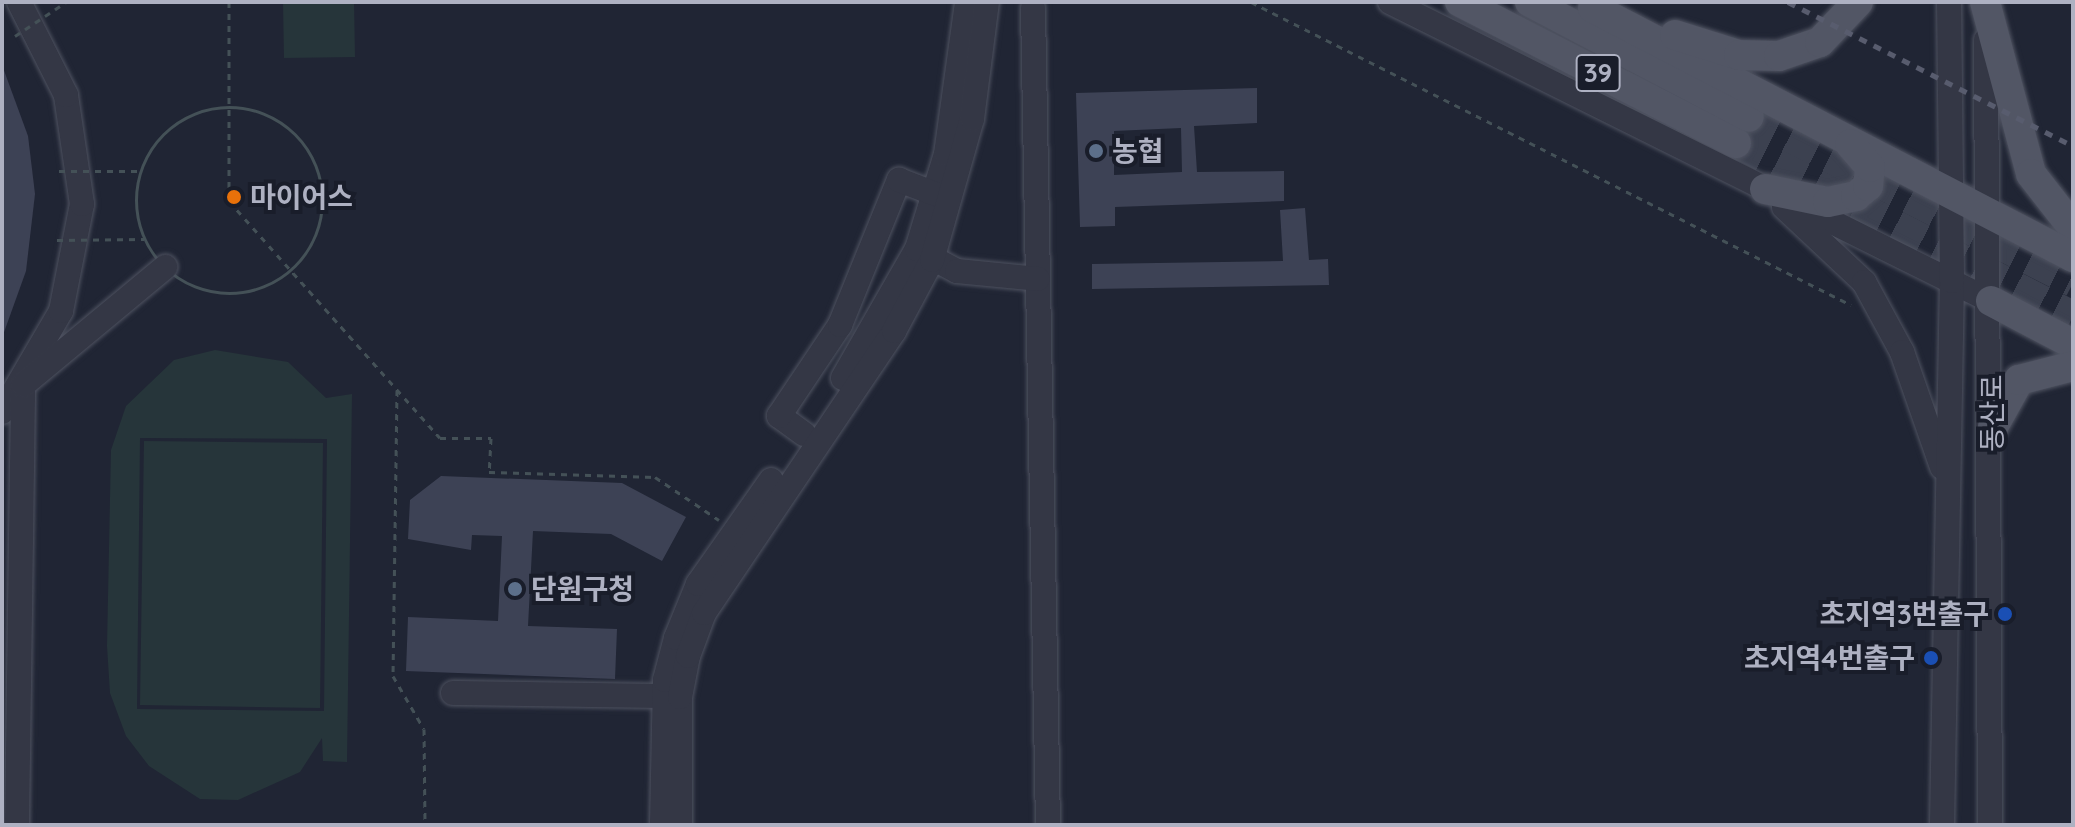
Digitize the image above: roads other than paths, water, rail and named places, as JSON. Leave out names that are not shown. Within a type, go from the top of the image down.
[{"type":"main road","name":"39","points":[[1460,2],[1743,130],[1530,2]]},
{"type":"main road","points":[[1587,5],[1739,55],[1779,56],[1820,42],[1858,2]]},
{"type":"main road","points":[[1984,2],[2031,174],[2073,228]]},
{"type":"main road","points":[[1587,5],[2073,257]]},
{"type":"main road","points":[[1765,189],[1828,202],[1856,196],[1868,186],[1870,167],[1847,140]]},
{"type":"main road","points":[[1991,301],[2073,344]]},
{"type":"main road","points":[[1993,427],[2019,380],[2073,366]]},
{"type":"street","points":[[2,412],[23,385],[61,311],[82,204],[66,95],[19,2]]},
{"type":"street","points":[[662,825],[665,696],[676,638],[698,584],[925,255],[967,2]]},
{"type":"street","points":[[680,825],[680,697],[704,613],[894,331],[925,255],[972,119],[987,2]]},
{"type":"street","points":[[1390,2],[1991,301]]},
{"type":"street","name":"동산로","points":[[1942,825],[1952,281],[1949,2]]},
{"type":"street","name":"동산로","points":[[1984,2],[1993,427],[1990,825]]},
{"type":"street","points":[[1033,8],[1048,825]]},
{"type":"street","points":[[804,434],[779,416],[840,325],[899,180],[936,194]]},
{"type":"street","points":[[1765,189],[1864,282],[1885,322],[1948,484]]},
{"type":"street","points":[[925,255],[996,278],[1038,279]]},
{"type":"street","points":[[17,825],[23,385],[165,267]]},
{"type":"street","points":[[453,693],[665,696]]},
{"type":"tunnel","points":[[1749,117],[2073,282]]},
{"type":"tunnel","points":[[1736,143],[2073,316]]},
{"type":"railway","points":[[1788,2],[2073,146]]},
{"type":"place","name":"농협","points":[[1096,151]]},
{"type":"place","name":"마이어스","points":[[234,197]]},
{"type":"place","name":"단원구청","points":[[515,589]]},
{"type":"place","name":"초지역3번출구","points":[[2005,614]]},
{"type":"place","name":"초지역4번출구","points":[[1931,658]]}]
